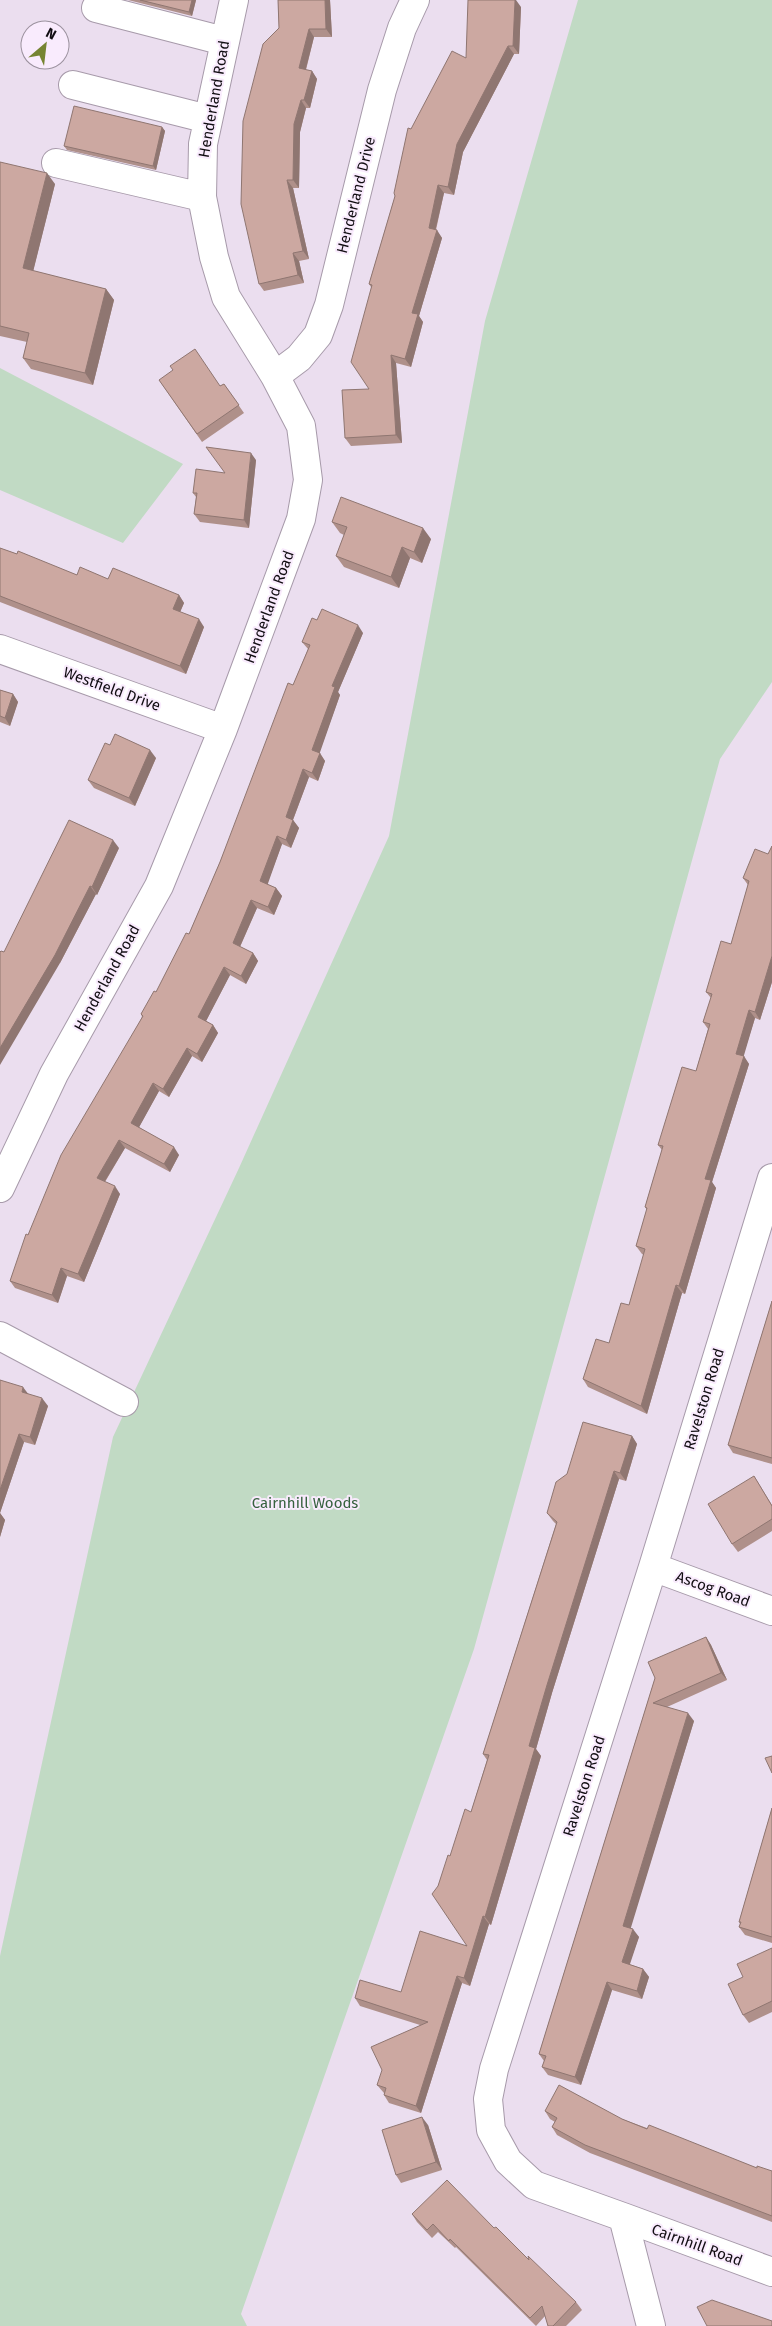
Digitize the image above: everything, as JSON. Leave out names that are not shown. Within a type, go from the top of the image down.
[{"type":"street","name":"Henderland Road","points":[[0,1188],[54,1074],[159,886],[224,729],[301,519],[308,480],[301,426],[275,376],[226,297],[214,257],[202,197],[203,144],[234,0]]},
{"type":"street","name":"Henderland Drive","points":[[275,376],[299,358],[318,335],[329,305],[382,90],[402,28],[415,0]]},
{"type":"street","points":[[96,8],[224,41]]},
{"type":"street","points":[[73,85],[208,119]]},
{"type":"street","points":[[56,163],[202,197]]},
{"type":"street","name":"Westfield Drive","points":[[0,650],[224,729]]},
{"type":"street","name":"Ravelston Road","points":[[623,2217],[534,2185],[508,2161],[495,2138],[491,2130],[488,2099],[494,2070],[653,1567],[772,1178]]},
{"type":"street","points":[[0,1336],[124,1402]]},
{"type":"street","name":"Ascog Road","points":[[653,1567],[772,1611]]},
{"type":"street","points":[[623,2217],[651,2326]]},
{"type":"street","name":"Cairnhill Road","points":[[623,2217],[772,2272]]},
{"type":"green space","name":"Cairnhill Woods","points":[[578,0],[772,0],[772,682],[720,759],[474,1649],[241,2314],[247,2326],[0,2326],[0,1956],[113,1437],[239,1168],[389,836],[485,321]]},
{"type":"green space","points":[[0,368],[183,464],[123,543],[0,490]]},
{"type":"building","points":[[140,0],[192,0],[189,12]]},
{"type":"building","points":[[278,0],[325,0],[326,29],[309,29],[299,68],[312,71],[304,100],[301,100],[294,124],[293,180],[287,180],[303,251],[293,253],[298,275],[259,284],[241,204],[243,121],[263,44],[279,28]]},
{"type":"building","points":[[468,0],[515,0],[513,46],[508,46],[457,144],[448,187],[438,185],[429,228],[437,230],[412,313],[418,314],[405,359],[391,355],[396,435],[345,438],[342,390],[369,389],[351,362],[372,285],[369,284],[395,196],[394,193],[408,128],[411,129],[452,51],[466,58]]},
{"type":"building","points":[[74,106],[162,127],[153,166],[64,146]]},
{"type":"building","points":[[0,162],[47,173],[23,268],[106,289],[85,373],[23,358],[29,333],[0,326]]},
{"type":"building","points":[[195,349],[220,386],[224,384],[239,405],[197,434],[159,380],[173,370],[170,366]]},
{"type":"building","points":[[206,447],[251,453],[244,520],[194,514],[197,493],[193,493],[196,469],[225,473]]},
{"type":"building","points":[[341,497],[423,528],[414,552],[402,547],[391,577],[336,556],[347,527],[332,522]]},
{"type":"building","points":[[0,548],[17,554],[18,551],[77,575],[80,567],[108,579],[113,568],[179,595],[173,609],[199,619],[180,666],[0,596]]},
{"type":"building","points":[[322,609],[358,625],[332,686],[335,687],[312,750],[320,753],[312,773],[303,769],[286,817],[293,820],[286,840],[277,836],[260,881],[276,888],[268,907],[251,900],[233,943],[253,953],[241,976],[224,967],[198,1017],[213,1025],[197,1054],[187,1048],[163,1089],[153,1083],[131,1123],[174,1147],[164,1164],[119,1140],[97,1178],[115,1186],[78,1274],[61,1268],[52,1295],[10,1281],[26,1234],[28,1235],[61,1155],[143,1016],[141,1014],[154,991],[156,992],[186,933],[189,934],[220,862],[288,683],[293,685],[310,645],[302,642],[312,618],[317,620]]},
{"type":"building","points":[[0,690],[13,694],[5,718],[0,716]]},
{"type":"building","points":[[115,734],[150,750],[129,798],[88,780],[105,743],[110,745]]},
{"type":"building","points":[[69,820],[113,840],[92,887],[90,886],[55,955],[0,1048],[0,952],[4,952]]},
{"type":"building","points":[[772,846],[772,956],[755,1012],[749,1010],[736,1054],[744,1056],[705,1179],[711,1180],[679,1286],[676,1285],[641,1406],[583,1379],[596,1339],[609,1343],[621,1303],[629,1305],[645,1249],[636,1246],[663,1146],[658,1145],[682,1067],[696,1071],[710,1024],[703,1022],[712,994],[706,992],[721,941],[731,944],[749,881],[743,878],[755,849],[768,854]]},
{"type":"building","points":[[772,1301],[772,1458],[728,1445]]},
{"type":"building","points":[[0,1380],[23,1387],[22,1392],[42,1398],[30,1437],[19,1434],[0,1490]]},
{"type":"building","points":[[583,1422],[632,1436],[620,1473],[614,1471],[547,1685],[529,1746],[535,1748],[485,1917],[483,1916],[464,1978],[457,1976],[416,2106],[384,2095],[386,2088],[377,2085],[382,2070],[371,2047],[428,2022],[355,1998],[360,1980],[401,1992],[420,1931],[467,1946],[432,1894],[438,1886],[448,1855],[450,1856],[465,1809],[471,1812],[489,1755],[483,1754],[557,1522],[547,1513],[556,1482],[567,1474]]},
{"type":"building","points":[[754,1476],[772,1506],[772,1519],[732,1544],[708,1504]]},
{"type":"building","points":[[706,1637],[721,1673],[653,1703],[688,1713],[623,1926],[633,1929],[622,1962],[643,1969],[637,1991],[607,1982],[575,2077],[542,2067],[546,2056],[539,2054],[655,1678],[648,1662]]},
{"type":"building","points":[[772,1756],[772,1773],[765,1758]]},
{"type":"building","points":[[772,1808],[772,1937],[739,1927],[741,1922],[739,1922]]},
{"type":"building","points":[[772,1948],[772,2001],[743,2015],[728,1984],[743,1977],[737,1964]]},
{"type":"building","points":[[559,2085],[622,2119],[647,2129],[649,2125],[757,2168],[757,2166],[772,2171],[772,2216],[585,2145],[552,2127],[557,2118],[545,2111]]},
{"type":"building","points":[[422,2117],[436,2162],[396,2175],[382,2130]]},
{"type":"building","points":[[447,2180],[494,2228],[496,2227],[529,2260],[528,2256],[576,2302],[553,2326],[548,2326],[542,2306],[530,2318],[433,2224],[427,2230],[412,2214]]},
{"type":"building","points":[[712,2300],[772,2321],[772,2326],[707,2326],[697,2307]]}]
